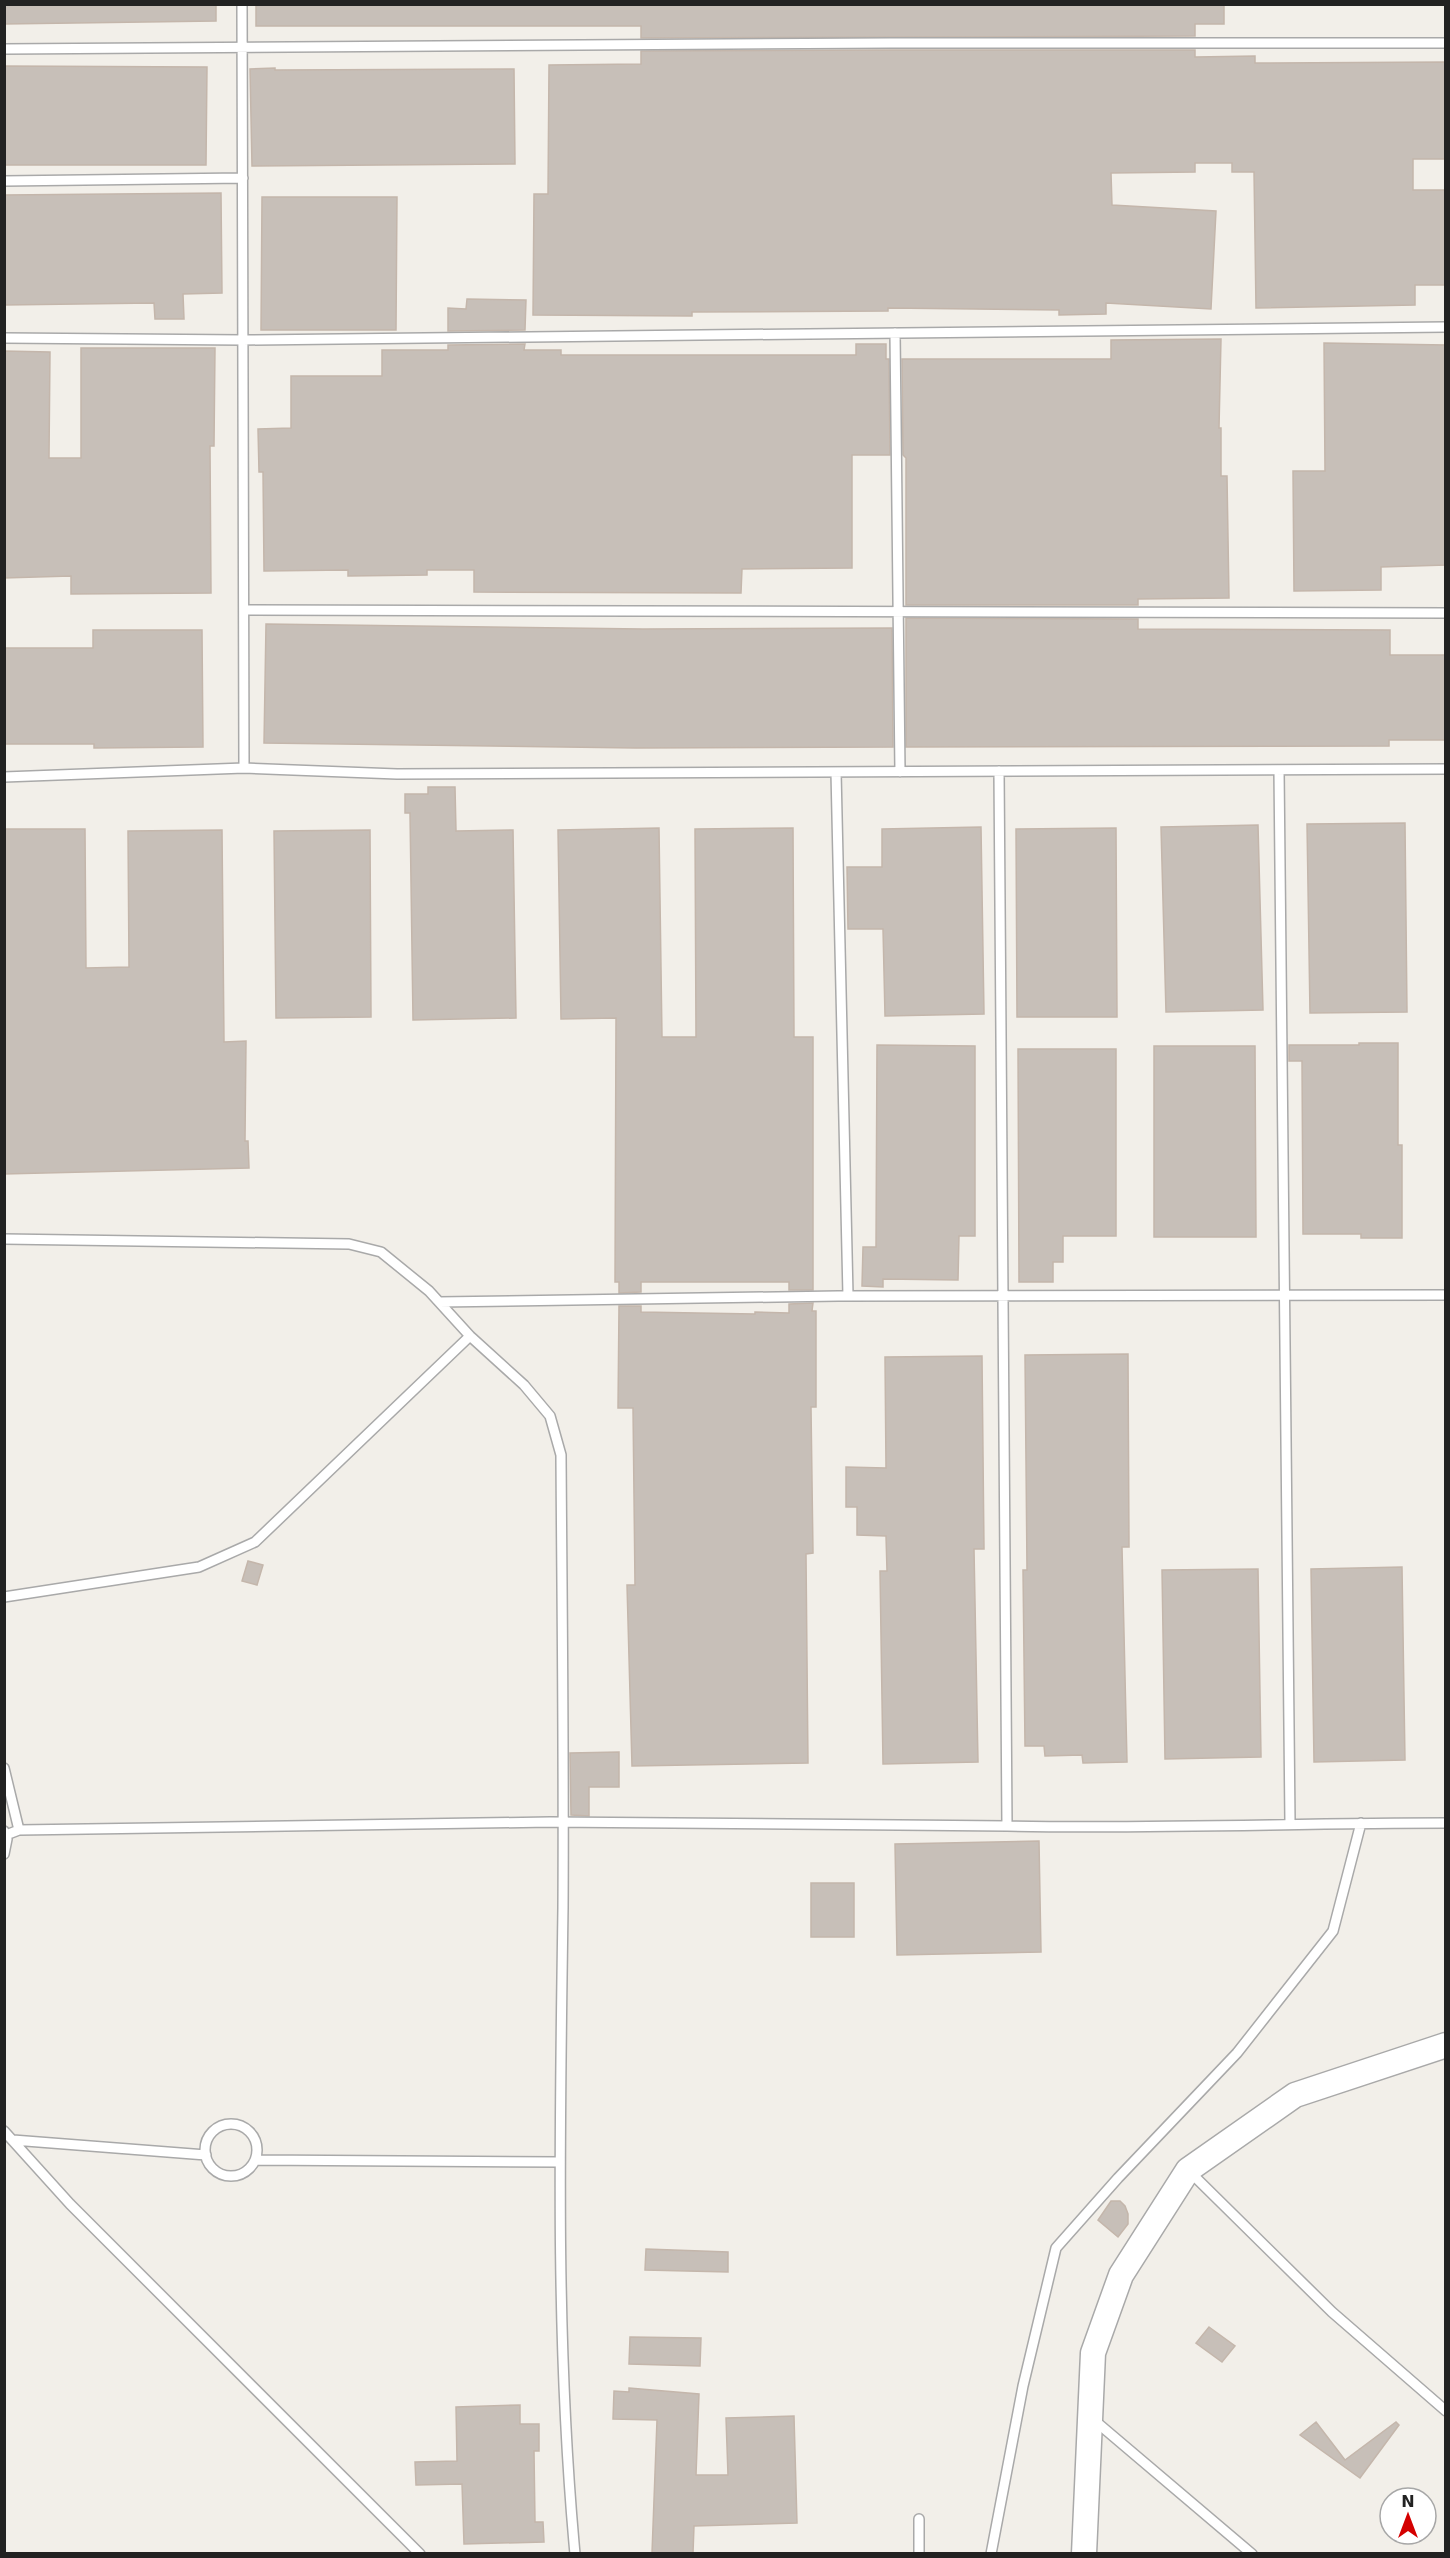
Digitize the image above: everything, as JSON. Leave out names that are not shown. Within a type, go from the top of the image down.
[{"type":"street","points":[[1084,2553],[1092,2418],[1093,2354],[1121,2275],[1188,2170],[1295,2095],[1446,2045]]},
{"type":"lane","points":[[242,4],[244,768]]},
{"type":"lane","points":[[4,49],[890,43],[1446,43]]},
{"type":"lane","points":[[4,181],[243,178]]},
{"type":"lane","points":[[4,338],[243,340],[1446,327]]},
{"type":"lane","points":[[895,333],[900,772]]},
{"type":"lane","points":[[244,610],[1446,613]]},
{"type":"lane","points":[[4,777],[244,768],[397,774],[1446,770]]},
{"type":"lane","points":[[1279,770],[1290,1823]]},
{"type":"lane","points":[[999,771],[1007,1826]]},
{"type":"lane","points":[[836,772],[848,1296]]},
{"type":"lane","points":[[4,1239],[349,1244],[381,1252],[429,1291],[470,1335],[524,1385],[550,1416],[561,1455],[564,1822],[560,2162],[564,2366],[575,2553]]},
{"type":"lane","points":[[439,1302],[848,1296],[1446,1295]]},
{"type":"lane","points":[[4,1597],[199,1567],[255,1542],[470,1335]]},
{"type":"lane","points":[[4,1768],[19,1830]]},
{"type":"lane","points":[[4,1854],[8,1839],[5,1833],[19,1830],[564,1822],[1081,1827],[1446,1823]]},
{"type":"lane","points":[[991,2553],[1023,2386],[1056,2248],[1118,2178],[1237,2053],[1333,1931],[1361,1823]]},
{"type":"lane","points":[[227,2124],[238,2125],[249,2130],[256,2140],[258,2152],[255,2160],[247,2172],[236,2176],[224,2176],[214,2170],[206,2155],[208,2138],[216,2129],[227,2124]]},
{"type":"lane","points":[[4,2131],[70,2204],[420,2553]]},
{"type":"lane","points":[[13,2140],[206,2155]]},
{"type":"lane","points":[[255,2160],[560,2162]]},
{"type":"lane","points":[[1188,2170],[1332,2312],[1446,2410]]},
{"type":"lane","points":[[1092,2418],[1252,2553]]},
{"type":"lane","points":[[919,2519],[919,2553]]},
{"type":"building","points":[[4,4],[216,4],[216,21],[4,24]]},
{"type":"building","points":[[256,4],[1224,4],[1224,24],[1195,24],[1195,36],[641,38],[641,26],[256,26]]},
{"type":"building","points":[[1195,50],[1195,57],[1255,56],[1255,63],[1446,62],[1446,159],[1413,159],[1413,190],[1446,190],[1446,285],[1415,285],[1415,305],[1256,308],[1254,172],[1232,172],[1232,163],[1195,163],[1195,172],[1111,173],[1112,205],[1216,211],[1211,309],[1106,303],[1106,314],[1059,315],[1059,310],[888,308],[888,311],[692,312],[692,316],[533,315],[534,194],[548,194],[549,65],[641,64],[641,51]]},
{"type":"building","points":[[4,66],[207,67],[206,165],[4,165]]},
{"type":"building","points":[[275,68],[275,70],[514,69],[515,164],[252,166],[250,69]]},
{"type":"building","points":[[221,193],[222,293],[183,294],[184,319],[155,319],[154,303],[4,305],[4,195]]},
{"type":"building","points":[[262,197],[397,197],[396,330],[261,330]]},
{"type":"building","points":[[467,299],[526,300],[525,330],[448,331],[448,308],[466,309]]},
{"type":"building","points":[[1221,339],[1219,428],[1221,428],[1221,476],[1227,476],[1229,598],[1138,599],[1138,605],[906,605],[906,458],[903,455],[902,359],[1111,359],[1111,340]]},
{"type":"building","points":[[1324,343],[1446,345],[1446,565],[1381,567],[1381,590],[1294,591],[1293,471],[1325,471]]},
{"type":"building","points":[[525,344],[524,350],[561,350],[561,355],[856,355],[856,344],[886,344],[886,359],[889,359],[890,455],[852,455],[852,568],[742,569],[741,593],[474,592],[474,570],[427,570],[427,575],[348,576],[348,570],[264,571],[263,472],[259,472],[258,429],[291,428],[291,376],[382,376],[382,350],[448,350],[448,345]]},
{"type":"building","points":[[81,348],[215,348],[214,446],[210,446],[211,593],[71,594],[71,576],[4,578],[4,351],[50,352],[49,458],[81,458]]},
{"type":"building","points":[[906,618],[1138,619],[1138,629],[1390,630],[1390,655],[1446,655],[1446,740],[1389,740],[1389,746],[906,747]]},
{"type":"building","points":[[266,624],[643,629],[892,628],[893,747],[636,748],[264,743]]},
{"type":"building","points":[[93,630],[202,630],[203,747],[94,748],[94,744],[4,744],[4,648],[93,648]]},
{"type":"building","points":[[428,787],[455,787],[456,831],[513,830],[516,1018],[413,1020],[410,813],[405,813],[405,794],[428,794]]},
{"type":"building","points":[[1405,823],[1407,1012],[1310,1013],[1307,824]]},
{"type":"building","points":[[1258,825],[1263,1010],[1166,1012],[1161,827]]},
{"type":"building","points":[[981,827],[984,1014],[885,1016],[883,929],[848,929],[847,867],[882,867],[882,829]]},
{"type":"building","points":[[659,828],[662,1037],[696,1037],[695,829],[793,828],[794,1037],[813,1037],[813,1290],[789,1290],[789,1282],[641,1282],[641,1292],[619,1293],[619,1282],[615,1282],[616,1018],[561,1019],[558,830]]},
{"type":"building","points":[[1116,828],[1117,1017],[1017,1017],[1016,829]]},
{"type":"building","points":[[4,829],[85,829],[86,968],[129,967],[128,831],[222,830],[224,1042],[246,1041],[245,1141],[248,1141],[249,1168],[4,1174]]},
{"type":"building","points":[[370,830],[371,1017],[276,1018],[274,831]]},
{"type":"building","points":[[1359,1043],[1398,1043],[1398,1145],[1402,1145],[1402,1238],[1361,1238],[1361,1234],[1303,1234],[1302,1061],[1289,1061],[1289,1045],[1359,1045]]},
{"type":"building","points":[[877,1045],[975,1046],[975,1236],[959,1236],[958,1280],[883,1279],[883,1287],[862,1286],[863,1247],[876,1247]]},
{"type":"building","points":[[1154,1046],[1255,1046],[1256,1237],[1154,1237]]},
{"type":"building","points":[[1018,1049],[1116,1049],[1116,1236],[1063,1236],[1063,1262],[1053,1262],[1053,1282],[1019,1282]]},
{"type":"building","points":[[813,1303],[812,1311],[816,1311],[816,1407],[811,1407],[813,1553],[806,1554],[808,1763],[632,1766],[627,1585],[635,1585],[633,1408],[618,1408],[619,1306],[641,1306],[641,1312],[755,1314],[755,1312],[789,1313],[789,1304]]},
{"type":"building","points":[[1128,1354],[1129,1547],[1122,1547],[1127,1762],[1083,1763],[1082,1755],[1045,1756],[1044,1746],[1025,1746],[1023,1570],[1027,1570],[1025,1355]]},
{"type":"building","points":[[982,1356],[984,1549],[974,1549],[978,1762],[883,1764],[880,1571],[887,1571],[886,1536],[857,1535],[857,1507],[846,1507],[846,1467],[886,1468],[885,1357]]},
{"type":"building","points":[[248,1561],[263,1565],[257,1585],[242,1581]]},
{"type":"building","points":[[1402,1567],[1405,1760],[1314,1762],[1311,1569]]},
{"type":"building","points":[[1258,1569],[1261,1757],[1165,1759],[1162,1570]]},
{"type":"building","points":[[619,1752],[619,1787],[589,1787],[589,1816],[571,1815],[570,1753]]},
{"type":"building","points":[[1039,1841],[1041,1952],[897,1955],[895,1844]]},
{"type":"building","points":[[811,1883],[854,1883],[854,1937],[811,1937]]},
{"type":"building","points":[[1111,2201],[1120,2201],[1128,2214],[1128,2224],[1118,2237],[1098,2220]]},
{"type":"building","points":[[646,2249],[728,2252],[728,2272],[645,2270]]},
{"type":"building","points":[[1209,2327],[1235,2346],[1222,2362],[1196,2343]]},
{"type":"building","points":[[630,2337],[701,2338],[700,2366],[629,2364]]},
{"type":"building","points":[[629,2388],[699,2394],[696,2475],[728,2475],[726,2418],[794,2416],[797,2523],[694,2526],[693,2553],[652,2553],[657,2420],[613,2419],[614,2391],[629,2392]]},
{"type":"building","points":[[520,2405],[520,2424],[539,2424],[539,2451],[534,2451],[535,2522],[543,2522],[544,2542],[464,2544],[462,2484],[416,2485],[415,2462],[457,2461],[456,2407]]},
{"type":"building","points":[[1316,2422],[1345,2460],[1396,2422],[1399,2425],[1360,2478],[1300,2435]]}]
